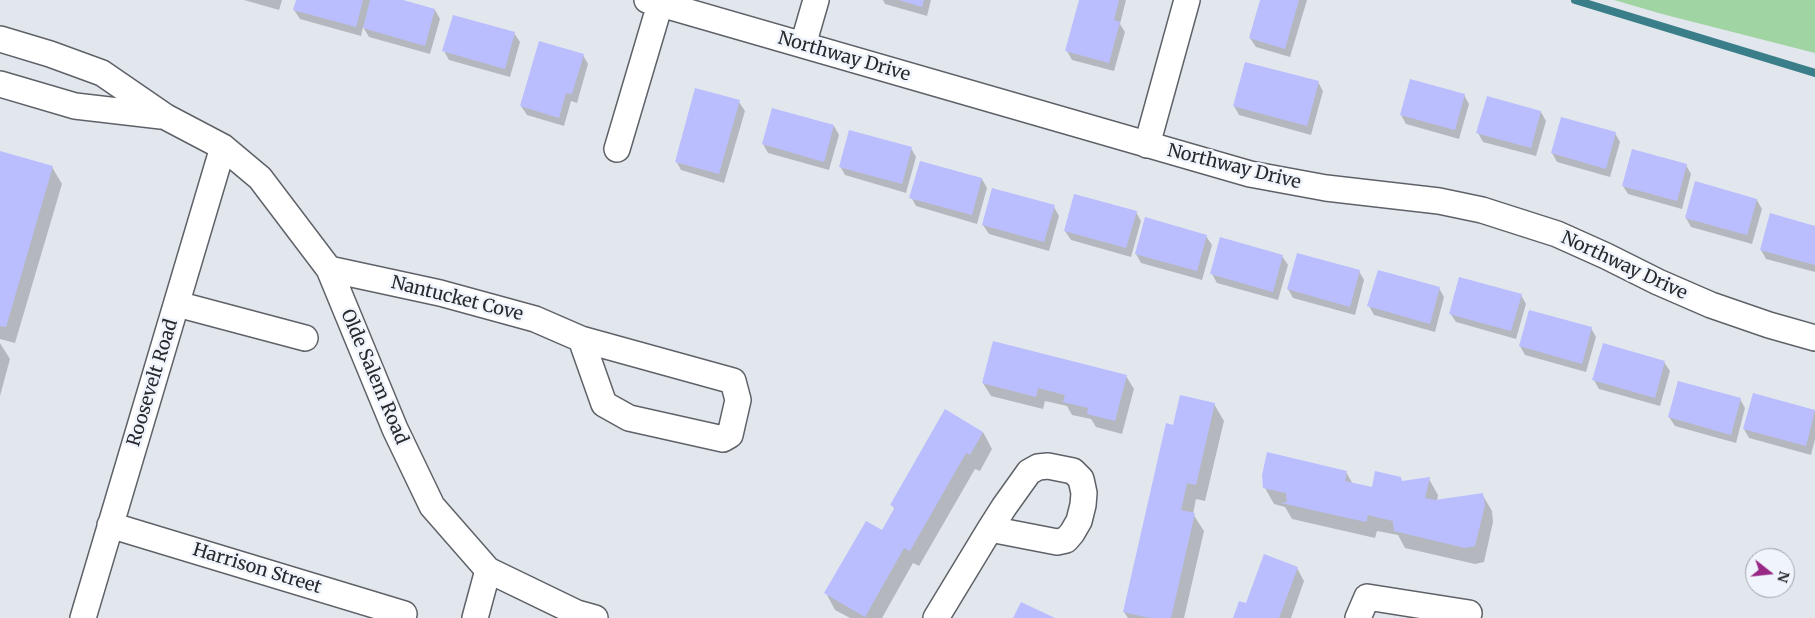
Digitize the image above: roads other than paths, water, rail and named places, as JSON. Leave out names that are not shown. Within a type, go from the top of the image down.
[{"type":"street","points":[[803,45],[816,0]]},
{"type":"street","points":[[1147,145],[1187,0]]},
{"type":"street","points":[[617,148],[654,2]]},
{"type":"street","name":"Northway Drive","points":[[654,2],[1250,174],[1326,188],[1438,200],[1482,210],[1526,223],[1583,245],[1710,305],[1815,338]]},
{"type":"street","name":"Olde Salem Road","points":[[0,39],[50,54],[102,73],[166,116],[224,147],[260,178],[329,269],[396,429],[432,506],[488,570],[577,613],[595,618]]},
{"type":"street","name":"Olde Salem Road","points":[[0,84],[75,106],[166,116]]},
{"type":"street","name":"Roosevelt Road","points":[[82,618],[224,147]]},
{"type":"street","name":"Nantucket Cove","points":[[329,269],[440,293],[535,319],[581,339],[733,381],[738,400],[730,434],[723,439],[629,418],[604,404],[581,339]]},
{"type":"street","points":[[177,304],[305,338]]},
{"type":"street","name":"Harrison Street","points":[[110,525],[404,614]]},
{"type":"street","points":[[936,618],[990,529]]},
{"type":"street","points":[[475,618],[488,570]]},
{"type":"street","points":[[1358,618],[1368,597],[1469,613]]},
{"type":"waterway","points":[[1575,0],[1815,73]]}]
